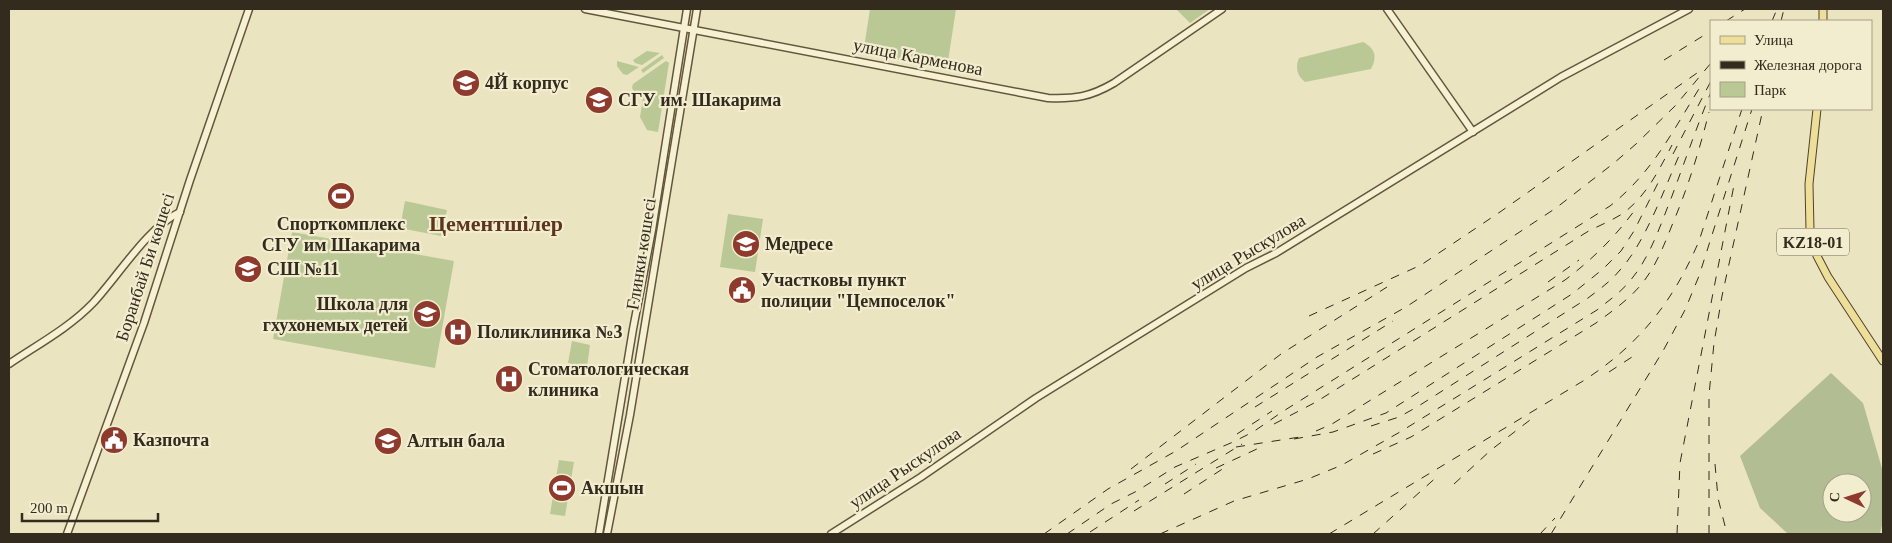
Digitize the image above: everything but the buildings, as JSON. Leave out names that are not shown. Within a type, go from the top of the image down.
[{"type":"main road","name":"KZ18-01","points":[[1816,110],[1809,184],[1810,230],[1817,256],[1828,277],[1882,360]]},
{"type":"street","name":"Боранбай Би көшесі","points":[[67,534],[144,323],[249,9]]},
{"type":"street","name":"улица Карменова","points":[[585,9],[694,28],[1048,98],[1070,99],[1097,93],[1114,83],[1222,9]]},
{"type":"street","name":"Глинки көшесі","points":[[599,534],[633,329],[652,230],[687,9]]},
{"type":"street","name":"Глинки көшесі","points":[[607,534],[629,419],[697,9]]},
{"type":"street","points":[[1388,9],[1473,132]]},
{"type":"street","name":"улица Рыскулова","points":[[831,534],[921,477],[1036,398],[1561,77],[1689,9]]},
{"type":"street","points":[[9,364],[76,319],[106,288],[161,224],[180,212]]},
{"type":"green space","points":[[870,9],[956,9],[947,68],[863,54]]},
{"type":"green space","points":[[1176,9],[1210,9],[1190,23]]},
{"type":"green space","points":[[1363,42],[1373,50],[1375,57],[1371,69],[1305,82],[1302,80],[1297,65],[1299,58]]},
{"type":"green space","points":[[647,51],[660,53],[642,65],[635,63],[633,60]]},
{"type":"green space","points":[[662,55],[664,58],[643,73],[641,70]]},
{"type":"green space","points":[[617,61],[639,67],[627,75],[623,74],[617,66]]},
{"type":"green space","points":[[666,61],[669,63],[658,132],[647,130],[640,117],[643,98],[637,97],[632,88],[633,84]]},
{"type":"green space","points":[[405,201],[447,210],[441,236],[400,228]]},
{"type":"green space","points":[[728,214],[763,219],[755,272],[720,267]]},
{"type":"green space","points":[[292,232],[454,261],[435,368],[273,339]]},
{"type":"green space","points":[[572,341],[590,345],[587,367],[568,363]]},
{"type":"green space","points":[[1831,373],[1863,403],[1883,472],[1883,521],[1880,534],[1788,534],[1760,508],[1740,456]]},
{"type":"green space","name":"Акшын","points":[[559,460],[574,462],[565,516],[550,514]]},
{"type":"railway","points":[[1728,20],[1745,9]]},
{"type":"railway","points":[[1772,20],[1777,9]]},
{"type":"railway","points":[[1781,20],[1784,9]]},
{"type":"railway","points":[[1664,60],[1710,32]]},
{"type":"railway","points":[[1044,534],[1108,489],[1176,451],[1317,357],[1406,307],[1556,208],[1636,144],[1675,106],[1710,64]]},
{"type":"railway","points":[[1309,316],[1421,265],[1500,212],[1697,73]]},
{"type":"railway","points":[[1673,154],[1710,83]]},
{"type":"railway","points":[[1067,534],[1111,504],[1137,491],[1175,467],[1253,432],[1610,206],[1639,179],[1651,164],[1672,134],[1702,84]]},
{"type":"railway","points":[[1160,534],[1234,501],[1308,479],[1342,465],[1400,432],[1597,310],[1614,297],[1636,273],[1654,241],[1710,95]]},
{"type":"railway","points":[[1329,534],[1583,381],[1621,353],[1637,337],[1666,303],[1689,263],[1699,241],[1742,110]]},
{"type":"railway","points":[[1551,534],[1663,351],[1685,310],[1699,276],[1752,110]]},
{"type":"railway","points":[[1709,534],[1709,395],[1714,343],[1722,296],[1763,110]]},
{"type":"railway","points":[[1373,454],[1411,437],[1596,323],[1635,291],[1651,270],[1668,236],[1690,179],[1709,112]]},
{"type":"railway","points":[[1274,424],[1316,402],[1587,232],[1622,214],[1645,191],[1672,145]]},
{"type":"railway","points":[[1371,426],[1399,417],[1417,407],[1588,298],[1617,274],[1647,229],[1682,149]]},
{"type":"railway","points":[[1294,439],[1333,432],[1386,413],[1572,294],[1603,269],[1621,251],[1634,231],[1659,181]]},
{"type":"railway","points":[[1677,534],[1680,463],[1734,185]]},
{"type":"railway","points":[[1316,431],[1332,424],[1565,280],[1604,246],[1637,207]]},
{"type":"railway","points":[[1548,282],[1579,260]]},
{"type":"railway","points":[[1131,469],[1281,354],[1387,287]]},
{"type":"railway","points":[[1255,407],[1393,321]]},
{"type":"railway","points":[[1609,372],[1632,357]]},
{"type":"railway","points":[[1237,434],[1272,411]]},
{"type":"railway","points":[[1454,484],[1491,450],[1530,420]]},
{"type":"railway","points":[[1236,447],[1300,437]]},
{"type":"railway","points":[[1134,511],[1242,444]]},
{"type":"railway","points":[[1216,468],[1259,448]]},
{"type":"railway","points":[[1165,484],[1196,464]]},
{"type":"railway","points":[[1715,464],[1718,498],[1727,534]]},
{"type":"railway","points":[[1184,494],[1224,468]]},
{"type":"railway","points":[[1373,534],[1440,474]]},
{"type":"railway","points":[[1090,532],[1139,500]]},
{"type":"railway","points":[[1540,534],[1555,518]]},
{"type":"place","name":"4Й корпус","points":[[466,83]]},
{"type":"place","name":"СГУ им. Шакарима","points":[[599,100]]},
{"type":"place","name":"Спорткомплекс СГУ им Шакарима","points":[[341,196]]},
{"type":"place","name":"Медресе","points":[[746,244]]},
{"type":"place","name":"СШ №11","points":[[248,269]]},
{"type":"place","name":"Участковы пункт полиции \"Цемпоселок\"","points":[[742,290]]},
{"type":"place","name":"Школа для гхухонемых детей","points":[[427,314]]},
{"type":"place","name":"Поликлиника №3","points":[[458,332]]},
{"type":"place","name":"Стоматологическая клиника","points":[[509,379]]},
{"type":"place","name":"Казпочта","points":[[114,440]]},
{"type":"place","name":"Алтын бала","points":[[388,441]]},
{"type":"place","name":"Акшын","points":[[562,488]]},
{"type":"district","name":"Цементшілер","points":[[496,223]]}]
